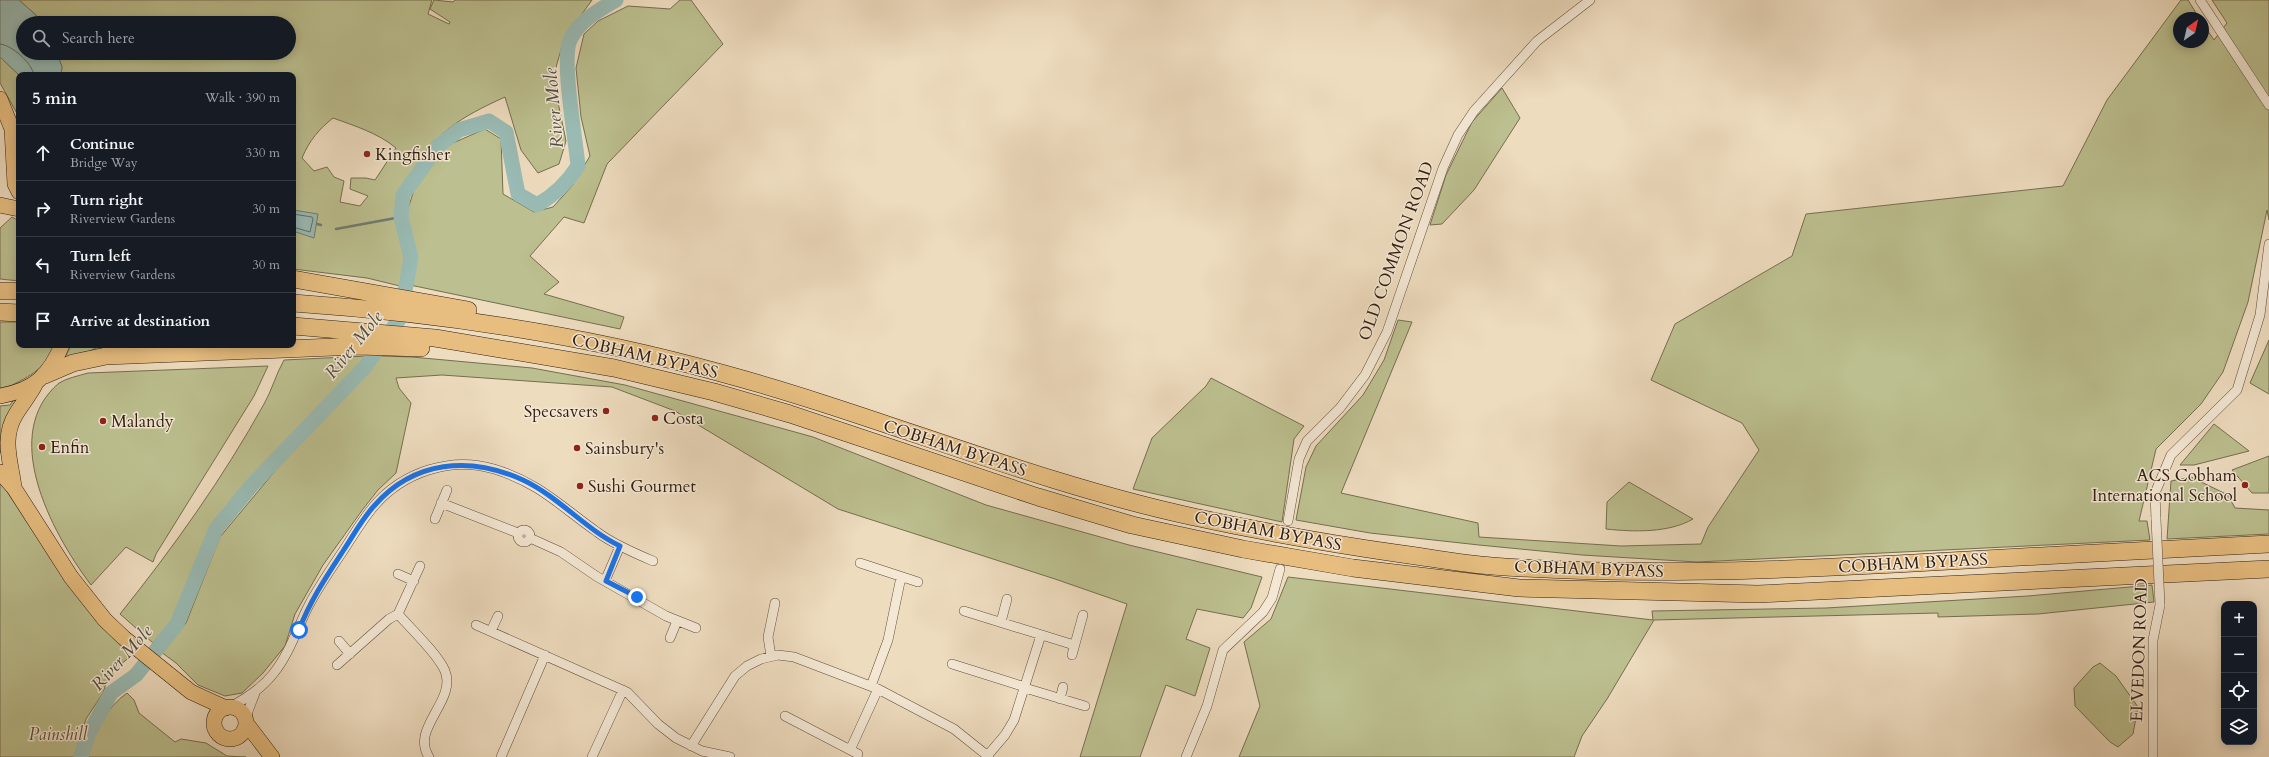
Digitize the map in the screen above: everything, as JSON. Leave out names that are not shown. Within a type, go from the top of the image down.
[{"type":"highway","points":[[296,280],[365,291],[444,312]]},
{"type":"highway","points":[[0,291],[16,291]]},
{"type":"highway","name":"COBHAM BYPASS","points":[[296,303],[444,312],[644,354],[718,372],[792,394],[931,441],[1062,482],[1192,517],[1341,545],[1490,566],[1646,572],[1804,568],[2269,544]]},
{"type":"highway","points":[[0,312],[16,312]]},
{"type":"highway","name":"COBHAM BYPASS","points":[[296,326],[349,329],[435,343],[518,351],[614,368],[714,392],[790,414],[1038,497],[1132,525],[1243,549],[1369,570],[1519,588],[1758,594],[2269,569]]},
{"type":"highway","points":[[41,379],[73,363],[106,356],[399,346],[435,343]]},
{"type":"main road","points":[[0,99],[12,129],[16,186]]},
{"type":"main road","points":[[0,205],[16,208]]},
{"type":"main road","points":[[14,488],[7,456],[8,434],[16,414],[41,379],[60,348]]},
{"type":"main road","points":[[0,396],[20,391],[41,379]]},
{"type":"main road","points":[[0,472],[14,488],[79,588],[105,620],[124,638],[191,692],[228,707],[238,709],[272,757]]},
{"type":"main road","points":[[191,692],[214,723],[219,734],[226,738],[234,738],[248,744],[265,757]]},
{"type":"main road","points":[[214,723],[217,715],[228,707]]},
{"type":"main road","points":[[234,738],[241,734],[246,721]]},
{"type":"street","name":"OLD COMMON ROAD","points":[[1288,521],[1298,459],[1307,441],[1340,408],[1365,375],[1387,332],[1443,168],[1458,135],[1474,111],[1537,41],[1590,0]]},
{"type":"street","points":[[2200,0],[2269,105]]},
{"type":"street","name":"ELVEDON ROAD","points":[[2153,757],[2153,640],[2160,605],[2155,493],[2171,455],[2237,390],[2260,315],[2269,244]]},
{"type":"street","points":[[2260,315],[2269,296]]},
{"type":"street","points":[[228,707],[255,693],[273,674],[285,657],[313,597],[366,516],[388,492],[414,475],[433,469],[455,465],[478,466],[504,472],[544,491],[597,532],[620,546],[653,561]]},
{"type":"street","points":[[435,519],[447,490]]},
{"type":"street","points":[[441,503],[518,533],[526,530],[529,532],[530,538],[561,552],[606,581],[677,621],[696,628]]},
{"type":"street","points":[[606,581],[620,546]]},
{"type":"street","points":[[860,564],[918,582]]},
{"type":"street","points":[[337,665],[398,614],[420,566]]},
{"type":"street","points":[[1186,757],[1207,706],[1223,650],[1263,612],[1272,598],[1280,569]]},
{"type":"street","points":[[398,574],[414,581]]},
{"type":"street","points":[[850,750],[875,687],[888,640],[901,577]]},
{"type":"street","points":[[1001,622],[1007,599]]},
{"type":"street","points":[[771,656],[768,637],[775,603]]},
{"type":"street","points":[[964,612],[1074,644]]},
{"type":"street","points":[[398,614],[437,660],[445,672],[446,688],[424,739],[425,749],[429,757]]},
{"type":"street","points":[[1072,655],[1083,615]]},
{"type":"street","points":[[491,631],[498,616]]},
{"type":"street","points":[[670,638],[677,621]]},
{"type":"street","points":[[476,625],[623,690],[636,700],[666,731],[691,746],[730,757]]},
{"type":"street","points":[[691,746],[735,676],[754,662],[771,656],[794,657],[875,687],[954,729],[989,756],[1010,728],[1025,687],[1041,635]]},
{"type":"street","points":[[339,641],[350,654]]},
{"type":"street","points":[[501,757],[545,655]]},
{"type":"street","points":[[952,664],[1085,706]]},
{"type":"street","points":[[1060,699],[1064,687]]},
{"type":"street","points":[[592,757],[623,690]]},
{"type":"street","points":[[246,721],[255,693]]},
{"type":"street","points":[[785,716],[858,754]]},
{"type":"green space","points":[[19,0],[432,0],[428,14],[449,24],[450,22],[430,9],[434,0],[453,2],[455,0],[592,0],[564,39],[553,78],[566,141],[559,164],[538,173],[521,150],[505,97],[489,104],[450,128],[428,149],[419,162],[399,202],[396,213],[396,223],[406,256],[400,286],[367,278],[296,269],[296,72],[61,72],[62,67],[60,60],[296,60],[296,16],[37,16]],"holes":[[[333,118],[382,138],[396,148],[375,180],[366,178],[351,178],[350,189],[368,196],[360,206],[340,202],[344,181],[334,177],[327,167],[314,171],[302,158],[311,141],[323,126]]]},
{"type":"green space","points":[[680,0],[691,0],[723,44],[607,164],[584,223],[564,217],[530,256],[559,282],[544,294],[624,317],[620,329],[410,285],[414,265],[413,246],[406,215],[414,190],[446,146],[485,129],[501,139],[503,194],[534,212],[553,207],[572,186],[590,156],[581,117],[576,68],[584,34],[598,21],[628,6],[670,9]]},
{"type":"green space","points":[[2181,0],[2188,0],[2195,12],[2173,12],[2173,48],[2209,48],[2209,33],[2214,40],[2227,23],[2212,0],[2269,0],[2269,220],[2267,210],[2248,302],[2223,372],[2201,404],[2156,449],[2139,521],[2147,521],[2150,540],[1697,562],[1582,555],[1479,545],[1370,533],[1296,520],[1306,467],[1316,446],[1363,395],[1384,360],[1398,320],[1412,322],[1341,493],[1478,523],[1479,537],[1621,546],[1701,544],[1708,527],[1759,450],[1742,423],[1651,380],[1675,324],[1792,256],[1806,214],[2063,186],[2107,100]]},
{"type":"green space","points":[[0,57],[16,72],[16,112],[0,83]]},
{"type":"green space","points":[[1502,88],[1520,118],[1474,190],[1442,224],[1430,225],[1446,175],[1472,122]]},
{"type":"green space","points":[[12,217],[16,219],[16,281],[0,279],[0,228]]},
{"type":"green space","points":[[0,322],[16,322],[16,348],[54,348],[41,367],[27,377],[4,389],[0,389]]},
{"type":"green space","points":[[2269,340],[2269,394],[2250,383]]},
{"type":"green space","points":[[70,348],[96,348],[62,364]]},
{"type":"green space","points":[[367,356],[235,495],[209,530],[172,620],[153,643],[120,614],[178,538],[232,459],[264,404],[284,360]]},
{"type":"green space","points":[[381,356],[412,357],[532,368],[625,385],[813,437],[986,505],[1129,545],[1262,577],[1251,608],[1243,618],[1197,609],[1186,639],[1210,648],[1195,696],[1166,685],[1140,757],[1080,757],[1127,604],[1055,579],[838,509],[675,411],[612,387],[442,375],[396,378],[399,388],[411,403],[396,473],[378,490],[323,565],[295,614],[285,646],[263,673],[242,693],[225,696],[198,685],[176,663],[161,652],[186,623],[220,537],[275,471]]},
{"type":"green space","points":[[268,366],[254,396],[156,554],[153,562],[126,547],[91,585],[60,537],[47,510],[37,482],[32,454],[33,428],[42,404],[59,383],[69,378],[88,373]]},
{"type":"green space","points":[[1211,378],[1304,426],[1294,439],[1282,522],[1133,489],[1152,438],[1206,386]]},
{"type":"green space","points":[[24,396],[3,457],[0,451],[0,406],[10,405],[15,398]]},
{"type":"green space","points":[[2214,424],[2249,451],[2194,465],[2180,465]]},
{"type":"green space","points":[[2269,456],[2269,493],[2252,493],[2232,470]]},
{"type":"green space","points":[[2191,477],[2228,495],[2235,508],[2269,510],[2269,534],[2167,539],[2171,481]]},
{"type":"green space","name":"Painshill","points":[[0,481],[54,563],[131,656],[109,674],[103,693],[86,719],[74,757],[0,757]]},
{"type":"green space","points":[[1629,482],[1693,519],[1684,524],[1662,529],[1628,531],[1606,529],[1607,502]]},
{"type":"green space","points":[[1288,577],[1653,620],[1652,611],[1826,608],[2028,596],[2152,585],[2154,602],[2038,614],[1938,617],[1938,613],[1654,620],[1607,699],[1582,736],[1574,757],[1239,757],[1260,706],[1244,642],[1271,619]]},
{"type":"green space","points":[[2100,663],[2116,676],[2138,707],[2133,734],[2118,747],[2110,742],[2075,706],[2074,688],[2093,667]]},
{"type":"green space","points":[[127,693],[134,700],[139,713],[175,742],[181,739],[206,743],[227,756],[246,757],[86,757],[92,739],[101,722],[113,706]]},
{"type":"water","points":[[0,0],[19,0],[37,16],[16,16],[16,60],[60,60],[62,67],[61,72],[16,72],[0,57]]},
{"type":"water","points":[[296,210],[318,214],[314,238],[296,232]]},
{"type":"waterway","name":"River Mole","points":[[81,757],[88,735],[111,693],[136,675],[177,624],[216,529],[252,485],[365,367],[400,318],[411,258],[401,217],[403,195],[438,146],[459,130],[489,121],[506,132],[518,194],[537,205],[555,193],[574,172],[578,166],[568,82],[567,64],[570,40],[584,22],[596,12],[616,0]]},
{"type":"waterway","points":[[336,229],[401,217]]},
{"type":"waterway","points":[[317,224],[321,225]]},
{"type":"tunnel","points":[[1280,569],[1286,532]]},
{"type":"place","name":"Kingfisher","points":[[367,154]]},
{"type":"place","name":"Specsavers","points":[[606,411]]},
{"type":"place","name":"Costa","points":[[655,418]]},
{"type":"place","name":"Malandy","points":[[103,421]]},
{"type":"place","name":"Enfin","points":[[42,447]]},
{"type":"place","name":"Sainsbury's","points":[[577,448]]},
{"type":"place","name":"ACS Cobham International School","points":[[2245,485]]},
{"type":"place","name":"Sushi Gourmet","points":[[580,486]]},
{"type":"route","points":[[299,630],[304,615],[313,597],[373,506],[398,484],[424,471],[444,466],[469,465],[486,467],[504,472],[552,496],[604,538],[620,546],[606,581],[637,597]]}]
